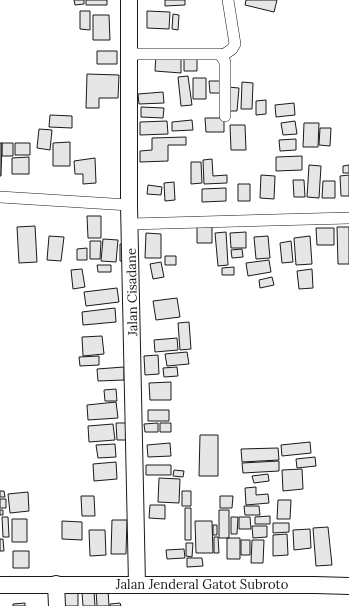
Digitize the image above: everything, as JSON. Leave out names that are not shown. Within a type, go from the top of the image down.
[{"type":"street","name":"Jalan Cisadane","points":[[129,0],[129,205],[131,224],[137,584]]},
{"type":"street","points":[[222,56],[235,47],[228,0]]},
{"type":"street","points":[[129,54],[218,54],[222,56],[225,62],[225,116]]},
{"type":"street","points":[[0,197],[129,205]]},
{"type":"street","points":[[131,224],[349,218]]},
{"type":"street","points":[[56,584],[58,606]]},
{"type":"street","name":"Jalan Jenderal Gatot Subroto","points":[[0,585],[137,584],[349,586]]},
{"type":"building","points":[[74,0],[84,0],[84,4],[75,5]]},
{"type":"building","points":[[86,0],[107,0],[107,5],[86,5]]},
{"type":"building","points":[[165,0],[185,0],[185,5],[165,6]]},
{"type":"building","points":[[246,0],[277,0],[274,12],[245,5]]},
{"type":"building","points":[[80,11],[90,11],[90,30],[80,29]]},
{"type":"building","points":[[147,11],[170,12],[169,29],[147,28]]},
{"type":"building","points":[[173,14],[179,15],[178,30],[172,29]]},
{"type":"building","points":[[93,15],[109,15],[110,40],[93,40]]},
{"type":"building","points":[[97,51],[117,51],[117,64],[97,64]]},
{"type":"building","points":[[184,54],[197,54],[197,71],[184,71]]},
{"type":"building","points":[[156,55],[181,57],[181,73],[155,71]]},
{"type":"building","points":[[87,74],[119,75],[118,98],[99,98],[99,108],[86,108]]},
{"type":"building","points":[[188,76],[192,105],[181,106],[178,77]]},
{"type":"building","points":[[193,78],[206,78],[206,99],[193,99]]},
{"type":"building","points":[[209,81],[222,81],[222,93],[210,93]]},
{"type":"building","points":[[242,82],[253,83],[252,109],[241,109]]},
{"type":"building","points":[[228,87],[239,88],[237,111],[226,111]]},
{"type":"building","points":[[163,92],[164,103],[139,104],[138,94]]},
{"type":"building","points":[[266,100],[266,114],[256,115],[256,101]]},
{"type":"building","points":[[294,103],[295,115],[276,117],[275,105]]},
{"type":"building","points":[[141,107],[164,108],[163,118],[141,117]]},
{"type":"building","points":[[50,115],[72,116],[72,128],[49,127]]},
{"type":"building","points":[[205,118],[224,118],[224,132],[206,132]]},
{"type":"building","points":[[192,120],[193,130],[172,131],[172,122]]},
{"type":"building","points":[[167,121],[168,134],[140,135],[140,122]]},
{"type":"building","points":[[295,121],[297,134],[283,135],[281,123]]},
{"type":"building","points":[[304,123],[319,123],[318,147],[303,147]]},
{"type":"building","points":[[230,125],[245,125],[246,150],[231,150]]},
{"type":"building","points":[[320,128],[331,128],[330,146],[319,145]]},
{"type":"building","points":[[39,129],[52,130],[50,150],[37,148]]},
{"type":"building","points":[[186,137],[186,145],[168,145],[168,161],[140,162],[140,151],[152,150],[152,138]]},
{"type":"building","points":[[296,139],[296,150],[280,151],[279,140]]},
{"type":"building","points":[[70,142],[70,166],[53,166],[53,143]]},
{"type":"building","points":[[0,143],[2,143],[1,176],[0,176]]},
{"type":"building","points":[[2,143],[13,143],[13,156],[2,156]]},
{"type":"building","points":[[15,143],[30,143],[30,155],[15,155]]},
{"type":"building","points":[[302,156],[302,170],[276,171],[276,157]]},
{"type":"building","points":[[29,157],[29,174],[12,174],[12,158]]},
{"type":"building","points":[[95,158],[96,183],[83,184],[83,174],[75,174],[74,161]]},
{"type":"building","points":[[212,159],[213,176],[227,175],[227,183],[204,184],[203,160]]},
{"type":"building","points":[[191,162],[201,162],[202,183],[191,184]]},
{"type":"building","points":[[309,165],[321,166],[319,198],[307,197]]},
{"type":"building","points":[[349,165],[349,173],[343,173],[343,166]]},
{"type":"building","points":[[261,175],[275,176],[274,199],[260,198]]},
{"type":"building","points":[[349,175],[349,196],[341,196],[340,176]]},
{"type":"building","points":[[293,180],[304,180],[305,197],[294,197]]},
{"type":"building","points":[[323,181],[335,181],[335,198],[322,198]]},
{"type":"building","points":[[174,182],[175,200],[165,201],[164,183]]},
{"type":"building","points":[[238,184],[250,184],[250,201],[238,201]]},
{"type":"building","points":[[148,185],[162,187],[161,195],[147,194]]},
{"type":"building","points":[[226,188],[226,201],[202,202],[202,189]]},
{"type":"building","points":[[87,216],[101,216],[101,238],[88,238]]},
{"type":"building","points":[[35,226],[37,262],[19,263],[17,227]]},
{"type":"building","points":[[197,226],[212,226],[212,243],[197,243]]},
{"type":"building","points":[[337,227],[349,227],[349,264],[338,264]]},
{"type":"building","points":[[316,228],[334,228],[334,245],[317,245]]},
{"type":"building","points":[[226,232],[228,265],[218,266],[215,233]]},
{"type":"building","points":[[246,232],[246,248],[231,248],[230,233]]},
{"type":"building","points":[[146,233],[161,234],[161,258],[145,258]]},
{"type":"building","points":[[49,236],[64,237],[61,261],[47,260]]},
{"type":"building","points":[[268,236],[270,258],[256,259],[254,237]]},
{"type":"building","points":[[310,236],[312,264],[296,265],[294,238]]},
{"type":"building","points":[[103,239],[118,240],[116,262],[101,261]]},
{"type":"building","points":[[90,241],[101,241],[100,259],[90,259]]},
{"type":"building","points":[[291,241],[293,262],[282,263],[280,243]]},
{"type":"building","points":[[120,244],[125,244],[125,261],[120,261]]},
{"type":"building","points":[[87,248],[87,260],[77,260],[77,249]]},
{"type":"building","points":[[242,249],[243,257],[232,258],[231,250]]},
{"type":"building","points":[[165,256],[176,256],[176,265],[165,265]]},
{"type":"building","points":[[269,260],[271,272],[248,276],[246,263]]},
{"type":"building","points":[[161,262],[164,277],[153,279],[150,264]]},
{"type":"building","points":[[97,265],[111,265],[111,272],[98,272]]},
{"type":"building","points":[[234,267],[234,275],[222,275],[222,268]]},
{"type":"building","points":[[82,269],[85,287],[73,289],[71,270]]},
{"type":"building","points":[[312,269],[313,288],[299,289],[297,271]]},
{"type":"building","points":[[272,277],[274,285],[260,288],[259,280]]},
{"type":"building","points":[[117,288],[119,302],[86,306],[84,292]]},
{"type":"building","points":[[177,298],[180,317],[156,320],[153,301]]},
{"type":"building","points":[[115,308],[116,322],[83,325],[82,312]]},
{"type":"building","points":[[189,322],[191,349],[180,350],[178,323]]},
{"type":"building","points":[[102,336],[104,354],[83,356],[82,337]]},
{"type":"building","points":[[177,338],[178,350],[155,352],[154,340]]},
{"type":"building","points":[[187,352],[189,364],[167,366],[165,354]]},
{"type":"building","points":[[158,355],[159,374],[145,375],[144,356]]},
{"type":"building","points":[[99,356],[99,365],[80,366],[79,357]]},
{"type":"building","points":[[124,367],[124,380],[98,381],[97,369]]},
{"type":"building","points":[[177,367],[178,376],[164,377],[163,368]]},
{"type":"building","points":[[171,382],[171,400],[150,400],[149,383]]},
{"type":"building","points":[[116,389],[117,401],[105,401],[104,390]]},
{"type":"building","points":[[116,402],[118,418],[88,420],[87,405]]},
{"type":"building","points":[[148,410],[169,410],[169,421],[148,421]]},
{"type":"building","points":[[116,423],[129,423],[130,440],[117,440]]},
{"type":"building","points":[[158,423],[158,432],[145,432],[144,424]]},
{"type":"building","points":[[160,423],[171,423],[171,432],[160,432]]},
{"type":"building","points":[[113,424],[115,440],[89,442],[88,426]]},
{"type":"building","points":[[200,435],[218,435],[218,476],[199,476]]},
{"type":"building","points":[[310,442],[311,453],[282,456],[281,445]]},
{"type":"building","points":[[170,443],[171,456],[148,457],[147,445]]},
{"type":"building","points":[[115,444],[116,457],[98,458],[96,445]]},
{"type":"building","points":[[278,448],[279,460],[242,462],[241,449]]},
{"type":"building","points":[[315,457],[316,466],[297,468],[296,459]]},
{"type":"building","points":[[279,461],[279,471],[243,473],[242,463]]},
{"type":"building","points":[[116,462],[117,479],[94,481],[93,464]]},
{"type":"building","points":[[146,465],[171,465],[171,475],[146,475]]},
{"type":"building","points":[[302,469],[303,489],[283,491],[282,470]]},
{"type":"building","points":[[174,470],[184,471],[183,477],[173,476]]},
{"type":"building","points":[[268,474],[269,481],[254,483],[252,476]]},
{"type":"building","points":[[159,478],[180,479],[179,503],[158,502]]},
{"type":"building","points":[[256,487],[256,495],[268,494],[269,503],[246,505],[245,488]]},
{"type":"building","points":[[0,491],[4,491],[5,497],[0,497]]},
{"type":"building","points":[[182,491],[191,491],[191,506],[182,506]]},
{"type":"building","points":[[28,492],[29,511],[10,513],[8,494]]},
{"type":"building","points":[[81,496],[94,496],[95,516],[82,516]]},
{"type":"building","points":[[220,496],[233,496],[232,508],[220,508]]},
{"type":"building","points":[[0,499],[6,499],[6,508],[0,508]]},
{"type":"building","points":[[278,500],[291,500],[290,519],[277,519]]},
{"type":"building","points":[[150,505],[165,505],[165,519],[149,518]]},
{"type":"building","points":[[244,506],[259,506],[260,515],[245,515]]},
{"type":"building","points":[[185,508],[191,508],[191,540],[185,540]]},
{"type":"building","points":[[0,510],[3,510],[3,515],[0,515]]},
{"type":"building","points":[[219,510],[229,510],[229,538],[219,538]]},
{"type":"building","points":[[270,516],[270,524],[255,524],[255,517]]},
{"type":"building","points":[[2,517],[8,517],[9,537],[3,537]]},
{"type":"building","points":[[231,517],[238,517],[237,534],[231,534]]},
{"type":"building","points":[[239,517],[250,517],[251,529],[239,529]]},
{"type":"building","points":[[12,519],[27,519],[27,542],[12,542]]},
{"type":"building","points":[[112,520],[127,520],[126,554],[111,554]]},
{"type":"building","points":[[62,521],[82,522],[82,540],[62,539]]},
{"type":"building","points":[[195,521],[212,521],[213,553],[196,553]]},
{"type":"building","points":[[273,523],[289,523],[289,532],[273,533]]},
{"type":"building","points":[[213,525],[217,525],[217,535],[213,535]]},
{"type":"building","points":[[252,526],[267,526],[267,537],[253,538]]},
{"type":"building","points":[[328,527],[332,565],[316,566],[313,528]]},
{"type":"building","points":[[310,529],[311,548],[294,550],[293,530]]},
{"type":"building","points":[[89,530],[105,530],[106,555],[90,556]]},
{"type":"building","points":[[287,534],[288,555],[273,556],[273,535]]},
{"type":"building","points":[[214,537],[218,537],[219,553],[214,553]]},
{"type":"building","points":[[227,538],[240,538],[240,559],[227,559]]},
{"type":"building","points":[[0,539],[3,539],[4,551],[0,551]]},
{"type":"building","points":[[241,540],[250,540],[250,555],[241,555]]},
{"type":"building","points":[[252,540],[264,540],[263,563],[251,563]]},
{"type":"building","points":[[186,543],[193,543],[192,557],[186,556]]},
{"type":"building","points":[[184,549],[185,558],[167,559],[166,550]]},
{"type":"building","points":[[13,551],[29,551],[29,568],[13,568]]},
{"type":"building","points":[[187,558],[202,558],[203,566],[187,567]]},
{"type":"building","points":[[61,590],[78,590],[78,606],[61,606]]},
{"type":"building","points":[[96,590],[108,590],[109,606],[97,606]]},
{"type":"building","points":[[82,592],[94,592],[95,606],[83,606]]},
{"type":"building","points":[[25,603],[25,606],[13,606],[13,604]]},
{"type":"building","points":[[120,603],[121,606],[110,606],[110,604]]}]
